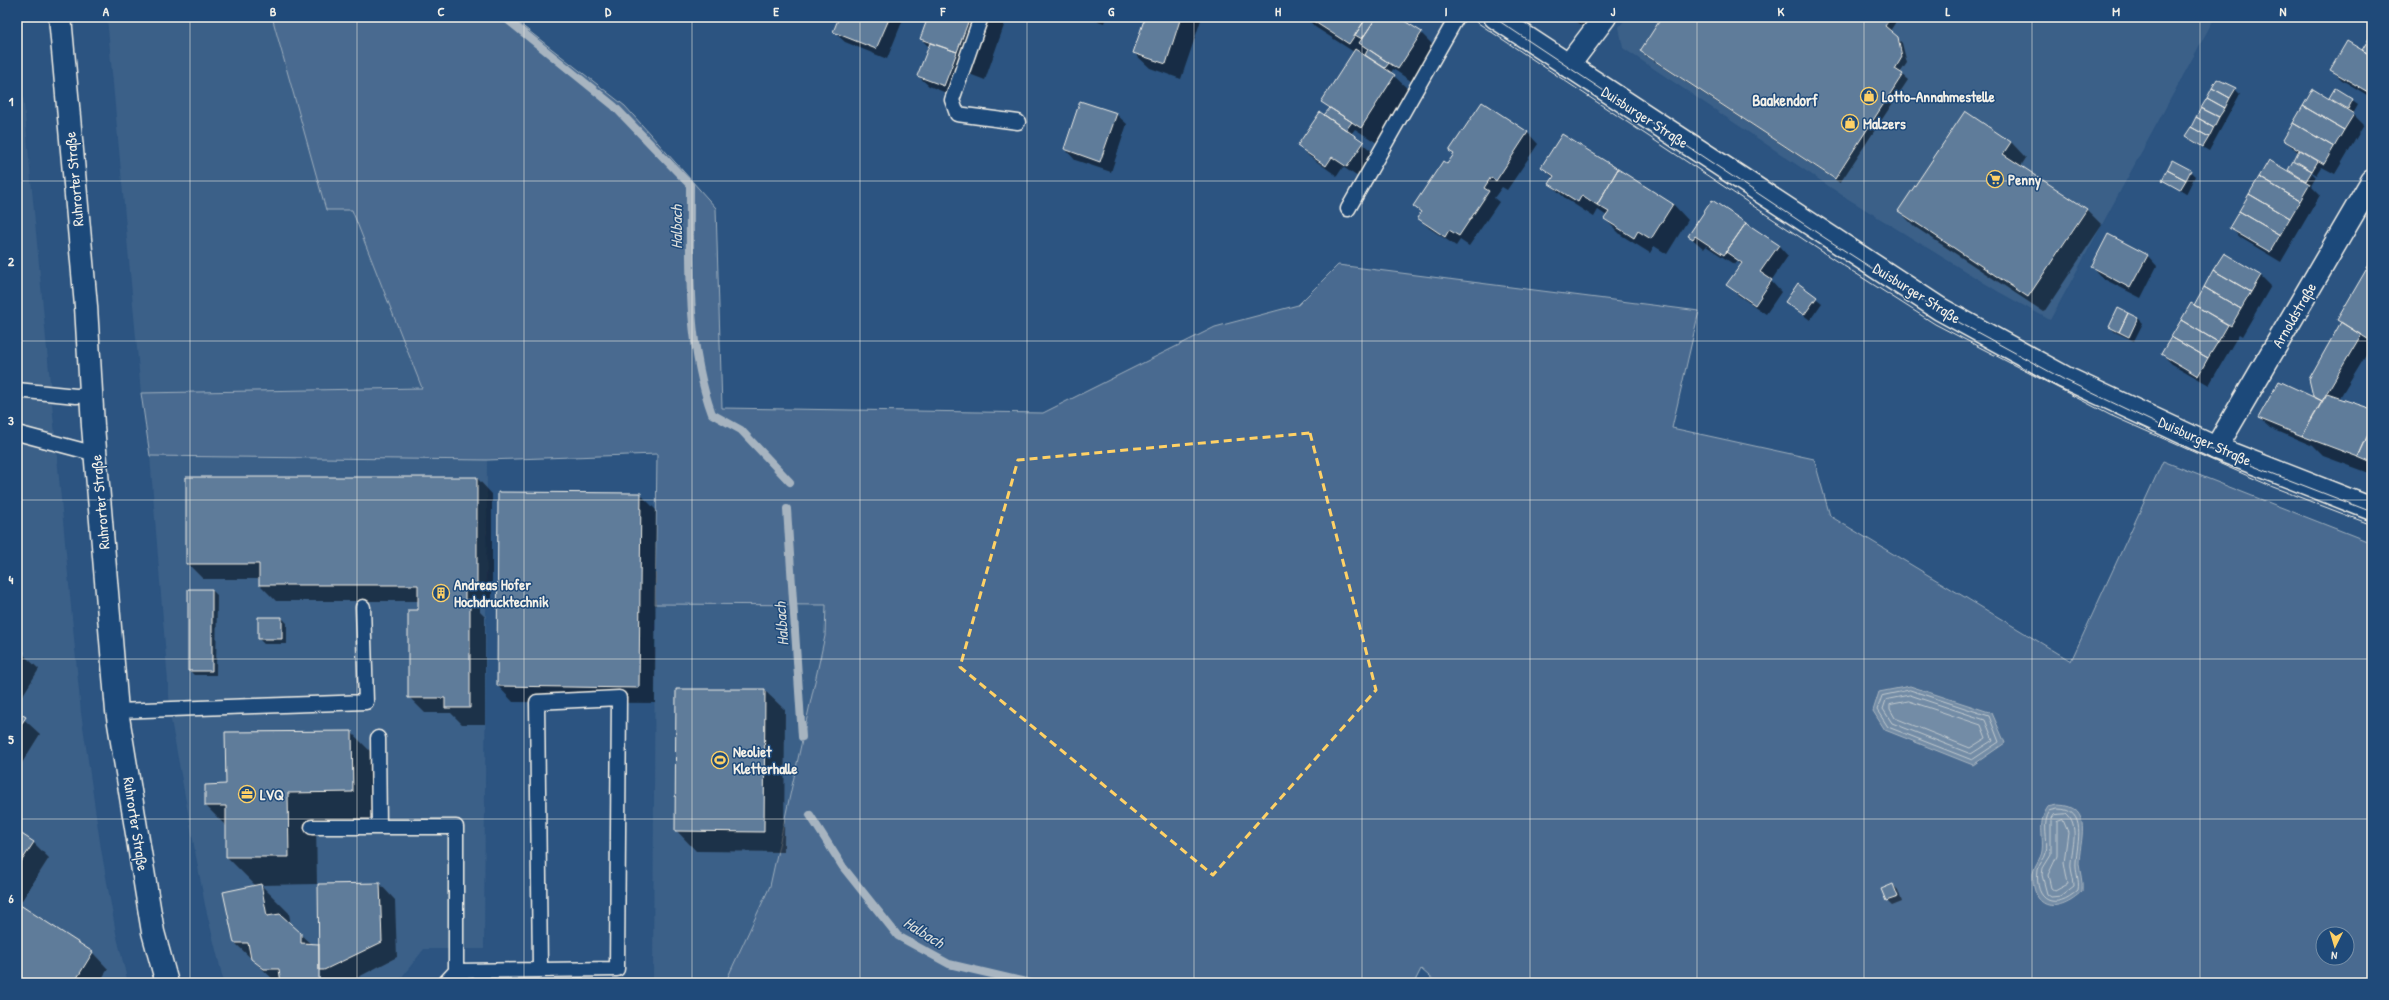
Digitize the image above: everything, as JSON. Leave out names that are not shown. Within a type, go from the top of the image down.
[{"type":"street","name":"Ruhrorter Straße","points":[[60,17],[86,306],[93,426],[117,711],[154,932],[167,983]]},
{"type":"street","name":"Duisburger Straße","points":[[1495,17],[1940,309],[2064,377],[2216,448],[2372,509]]},
{"type":"street","points":[[1568,66],[1606,17]]},
{"type":"street","name":"Arnoldstraße","points":[[2216,448],[2372,181]]},
{"type":"lane","points":[[982,17],[952,100],[956,114],[1018,122]]},
{"type":"lane","points":[[1348,210],[1457,17]]},
{"type":"lane","points":[[17,390],[76,396],[91,395]]},
{"type":"lane","points":[[17,433],[96,454]]},
{"type":"lane","points":[[117,711],[366,702],[362,607]]},
{"type":"lane","points":[[456,970],[617,969],[619,698],[537,702],[540,969]]},
{"type":"lane","points":[[378,738],[379,827]]},
{"type":"lane","points":[[312,826],[456,827],[456,970],[445,983]]},
{"type":"highlighted area","points":[[1310,433],[1376,690],[1213,875],[960,667],[1018,460]]},
{"type":"shaded area","points":[[107,17],[272,17],[326,210],[352,210],[422,388],[141,393]]},
{"type":"shaded area","points":[[272,17],[511,17],[625,106],[716,208],[722,408],[1043,413],[1215,327],[1298,305],[1338,265],[1699,311],[1672,428],[1814,459],[1830,516],[2071,661],[2163,461],[2372,543],[2372,983],[1437,983],[1421,969],[1414,983],[725,983],[770,886],[825,636],[826,605],[655,604],[657,454],[487,460],[150,456],[141,393],[422,388],[352,210],[326,210]]},
{"type":"shaded area","points":[[1627,17],[2215,17],[2050,320],[1999,292],[1845,197],[1623,48],[1619,27]]},
{"type":"shaded area","points":[[17,30],[81,713],[101,849],[116,933],[128,983],[17,983]]},
{"type":"shaded area","points":[[150,456],[487,460],[484,949],[424,949],[397,983],[224,983],[205,905],[171,720]]},
{"type":"shaded area","points":[[655,604],[827,605],[825,636],[770,886],[725,983],[653,983]]},
{"type":"water","points":[[1910,686],[1992,713],[2005,743],[1973,765],[1885,730],[1873,711],[1879,692]]},
{"type":"water","points":[[2058,805],[2070,807],[2077,812],[2081,818],[2082,836],[2079,864],[2082,880],[2082,891],[2064,903],[2048,905],[2042,902],[2037,896],[2034,887],[2033,874],[2042,851],[2043,818],[2048,807]]},
{"type":"building","points":[[839,17],[890,17],[876,49],[833,32]]},
{"type":"building","points":[[928,17],[970,17],[957,52],[920,39]]},
{"type":"building","points":[[1145,17],[1181,17],[1166,64],[1133,53]]},
{"type":"building","points":[[1307,17],[1367,17],[1349,44]]},
{"type":"building","points":[[1367,17],[1375,19],[1362,39],[1355,35]]},
{"type":"building","points":[[1377,17],[1398,17],[1422,32],[1398,69],[1359,43]]},
{"type":"building","points":[[1662,17],[1891,17],[1885,26],[1898,37],[1902,57],[1895,69],[1903,74],[1835,179],[1640,51]]},
{"type":"building","points":[[2372,35],[2372,56],[2362,50]]},
{"type":"building","points":[[2347,41],[2372,56],[2372,85],[2368,92],[2330,70]]},
{"type":"building","points":[[930,43],[957,52],[944,86],[917,76]]},
{"type":"building","points":[[1355,49],[1395,75],[1361,128],[1321,102]]},
{"type":"building","points":[[1368,49],[1389,63],[1385,68],[1365,55]]},
{"type":"building","points":[[2217,79],[2236,88],[2230,98],[2212,88]]},
{"type":"building","points":[[2212,88],[2230,98],[2225,108],[2207,98]]},
{"type":"building","points":[[2335,88],[2353,99],[2348,109],[2329,98]]},
{"type":"building","points":[[2313,89],[2354,114],[2344,130],[2303,106]]},
{"type":"building","points":[[2207,98],[2225,108],[2219,117],[2201,108]]},
{"type":"building","points":[[1080,101],[1117,113],[1100,162],[1064,149]]},
{"type":"building","points":[[1482,102],[1528,132],[1496,181],[1491,177],[1484,188],[1489,191],[1459,236],[1449,230],[1445,237],[1417,218],[1421,212],[1413,206],[1443,161],[1447,164],[1454,154],[1449,151]]},
{"type":"building","points":[[2303,106],[2344,130],[2334,147],[2293,123]]},
{"type":"building","points":[[1330,108],[1352,122],[1346,130],[1324,115]]},
{"type":"building","points":[[2201,108],[2219,117],[2214,127],[2196,117]]},
{"type":"building","points":[[1965,111],[2011,142],[2003,154],[2087,209],[2028,297],[1898,211]]},
{"type":"building","points":[[1320,112],[1364,142],[1347,167],[1332,157],[1326,166],[1297,146]]},
{"type":"building","points":[[2196,117],[2214,127],[2209,137],[2191,127]]},
{"type":"building","points":[[2293,123],[2334,147],[2324,164],[2283,140]]},
{"type":"building","points":[[2191,127],[2209,137],[2203,147],[2185,136]]},
{"type":"building","points":[[1562,134],[1618,169],[1597,205],[1582,195],[1578,202],[1549,184],[1554,176],[1541,167]]},
{"type":"building","points":[[2299,150],[2318,161],[2312,171],[2294,160]]},
{"type":"building","points":[[2172,160],[2191,170],[2186,180],[2167,170]]},
{"type":"building","points":[[2269,160],[2310,184],[2300,201],[2259,177]]},
{"type":"building","points":[[2293,161],[2312,171],[2306,181],[2288,170]]},
{"type":"building","points":[[1618,169],[1673,204],[1651,239],[1638,231],[1634,238],[1604,219],[1609,212],[1597,205]]},
{"type":"building","points":[[2167,170],[2186,180],[2180,190],[2162,180]]},
{"type":"building","points":[[2259,177],[2300,201],[2290,218],[2249,194]]},
{"type":"building","points":[[2249,194],[2290,218],[2280,235],[2239,211]]},
{"type":"building","points":[[1712,200],[1746,223],[1724,255],[1695,236],[1693,239],[1688,236]]},
{"type":"building","points":[[2239,211],[2280,235],[2270,252],[2229,228]]},
{"type":"building","points":[[1746,223],[1779,245],[1760,272],[1772,280],[1755,305],[1726,285],[1742,263],[1726,252]]},
{"type":"building","points":[[2108,234],[2148,255],[2130,288],[2091,267]]},
{"type":"building","points":[[2224,253],[2261,275],[2251,292],[2213,270]]},
{"type":"building","points":[[2372,258],[2372,272],[2366,268]]},
{"type":"building","points":[[2213,270],[2251,292],[2241,309],[2204,287]]},
{"type":"building","points":[[2366,270],[2372,273],[2371,341],[2337,320]]},
{"type":"building","points":[[1798,283],[1817,297],[1804,315],[1785,302]]},
{"type":"building","points":[[2204,287],[2241,309],[2231,326],[2194,305]]},
{"type":"building","points":[[2191,303],[2228,325],[2218,342],[2181,320]]},
{"type":"building","points":[[2118,308],[2128,313],[2119,332],[2109,327]]},
{"type":"building","points":[[2128,313],[2138,318],[2129,337],[2119,332]]},
{"type":"building","points":[[2181,320],[2218,342],[2208,358],[2171,337]]},
{"type":"building","points":[[2341,322],[2361,335],[2322,401],[2313,396],[2309,379]]},
{"type":"building","points":[[2171,337],[2208,358],[2198,376],[2161,354]]},
{"type":"building","points":[[2279,381],[2322,401],[2302,436],[2258,418]]},
{"type":"building","points":[[2327,394],[2372,409],[2372,426],[2358,457],[2302,436]]},
{"type":"building","points":[[2372,426],[2372,463],[2358,457]]},
{"type":"building","name":"Andreas Hofer Hochdrucktechnik","points":[[186,477],[477,477],[477,584],[465,584],[465,600],[470,600],[470,708],[445,708],[445,698],[408,698],[408,610],[418,610],[418,585],[259,585],[259,564],[186,564]]},
{"type":"building","points":[[498,492],[641,493],[639,688],[497,686]]},
{"type":"building","points":[[188,589],[212,589],[212,671],[188,671]]},
{"type":"building","points":[[258,617],[282,617],[282,639],[258,639]]},
{"type":"building","points":[[17,648],[24,652],[17,664]]},
{"type":"building","name":"Neoliet Kletterhalle","points":[[676,689],[765,689],[764,832],[675,831]]},
{"type":"building","points":[[17,712],[26,717],[17,731]]},
{"type":"building","name":"LVQ","points":[[352,731],[353,792],[288,793],[289,857],[226,857],[226,806],[205,806],[205,785],[226,784],[225,732]]},
{"type":"building","points":[[17,831],[34,842],[17,868]]},
{"type":"building","points":[[380,883],[382,942],[324,970],[319,970],[318,884]]},
{"type":"building","points":[[261,884],[267,916],[280,914],[301,933],[301,943],[319,944],[319,983],[281,983],[279,969],[264,969],[251,959],[248,943],[234,943],[223,892]]},
{"type":"building","points":[[1893,884],[1898,897],[1886,901],[1881,889]]},
{"type":"building","points":[[17,903],[93,952],[74,983],[17,983]]},
{"type":"waterway","name":"Halbach","points":[[504,17],[614,106],[690,185],[691,301],[698,359],[712,414],[741,430],[790,482]]},
{"type":"waterway","name":"Halbach","points":[[787,509],[802,737]]},
{"type":"waterway","name":"Halbach","points":[[810,815],[843,867],[898,936],[949,964],[1030,983]]},
{"type":"tram line","points":[[1469,17],[1830,257],[1935,324],[2110,415],[2273,487],[2372,525]]},
{"type":"tram line","points":[[1493,17],[1825,238],[1940,312],[2063,379],[2212,450],[2372,512]]},
{"type":"place","name":"Lotto-Annahmestelle","points":[[1869,96]]},
{"type":"place","name":"Malzers","points":[[1850,123]]},
{"type":"place","name":"Penny","points":[[1995,179]]},
{"type":"place","name":"Andreas Hofer Hochdrucktechnik","points":[[441,593]]},
{"type":"place","name":"Neoliet Kletterhalle","points":[[720,760]]},
{"type":"place","name":"LVQ","points":[[247,794]]},
{"type":"district","name":"Baakendorf","points":[[1785,100]]}]
